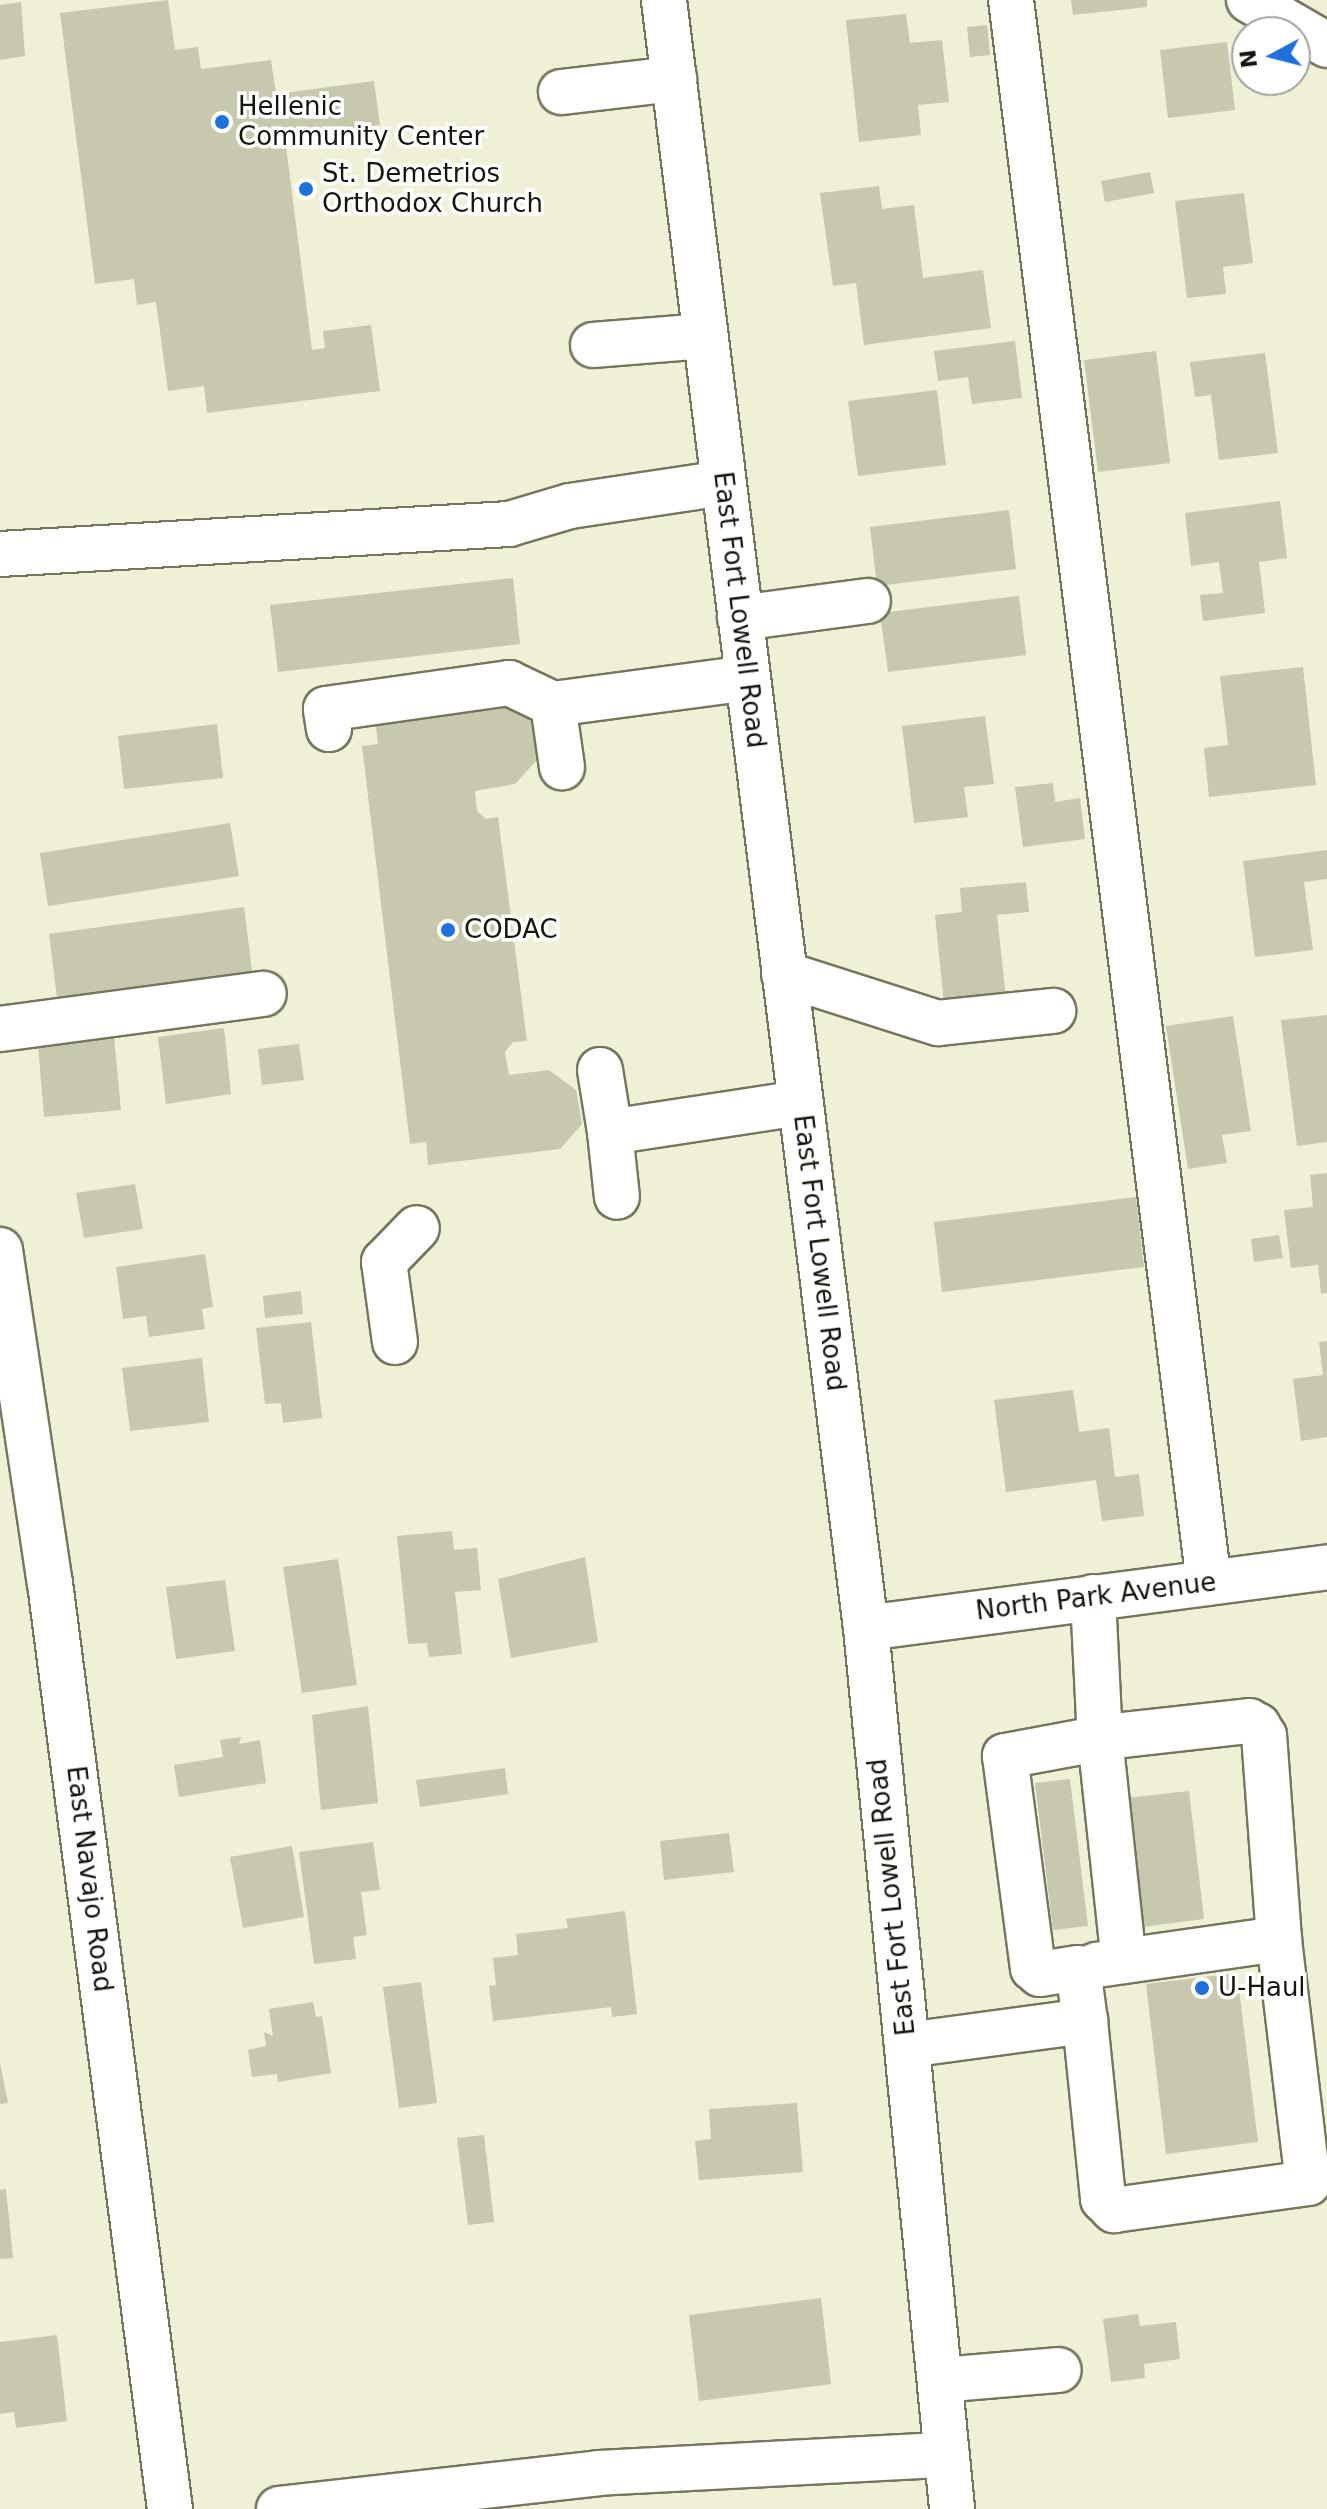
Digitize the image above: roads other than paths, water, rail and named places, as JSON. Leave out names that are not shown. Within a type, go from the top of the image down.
[{"type":"main road","name":"East Fort Lowell Road","points":[[664,0],[866,1628],[952,2509]]},
{"type":"main road","points":[[1011,0],[1209,1583]]},
{"type":"main road","points":[[1249,0],[1327,45]]},
{"type":"main road","points":[[561,92],[674,79]]},
{"type":"main road","points":[[593,345],[705,336]]},
{"type":"main road","points":[[0,554],[509,524],[570,506],[723,483]]},
{"type":"main road","points":[[740,618],[868,601]]},
{"type":"main road","points":[[329,729],[326,709],[509,683],[553,704],[747,678]]},
{"type":"main road","points":[[553,704],[562,767]]},
{"type":"main road","points":[[784,974],[938,1023],[1053,1011]]},
{"type":"main road","points":[[0,1029],[264,994]]},
{"type":"main road","points":[[600,1070],[617,1197]]},
{"type":"main road","points":[[610,1132],[800,1103]]},
{"type":"main road","points":[[395,1342],[384,1262],[417,1228]]},
{"type":"main road","name":"East Navajo Road","points":[[0,1250],[50,1583],[170,2509]]},
{"type":"main road","name":"North Park Avenue","points":[[866,1628],[1327,1567]]},
{"type":"main road","points":[[1093,1597],[1100,1738],[1124,1961]]},
{"type":"main road","points":[[1078,1968],[1103,2199],[1108,2206],[1114,2210],[1308,2183],[1279,1939],[1264,1736],[1258,1726],[1249,1721],[1100,1738],[1005,1756],[1033,1968],[1040,1974],[1078,1968],[1124,1961],[1279,1939]]},
{"type":"main road","points":[[907,2045],[1085,2021]]},
{"type":"main road","points":[[940,2380],[1059,2370]]},
{"type":"main road","points":[[279,2509],[598,2473],[947,2455]]},
{"type":"place","name":"Hellenic Community Center","points":[[222,122]]},
{"type":"place","name":"St. Demetrios Orthodox Church","points":[[306,189]]},
{"type":"place","name":"CODAC","points":[[448,930]]},
{"type":"place","name":"U-Haul","points":[[1202,1988]]}]
